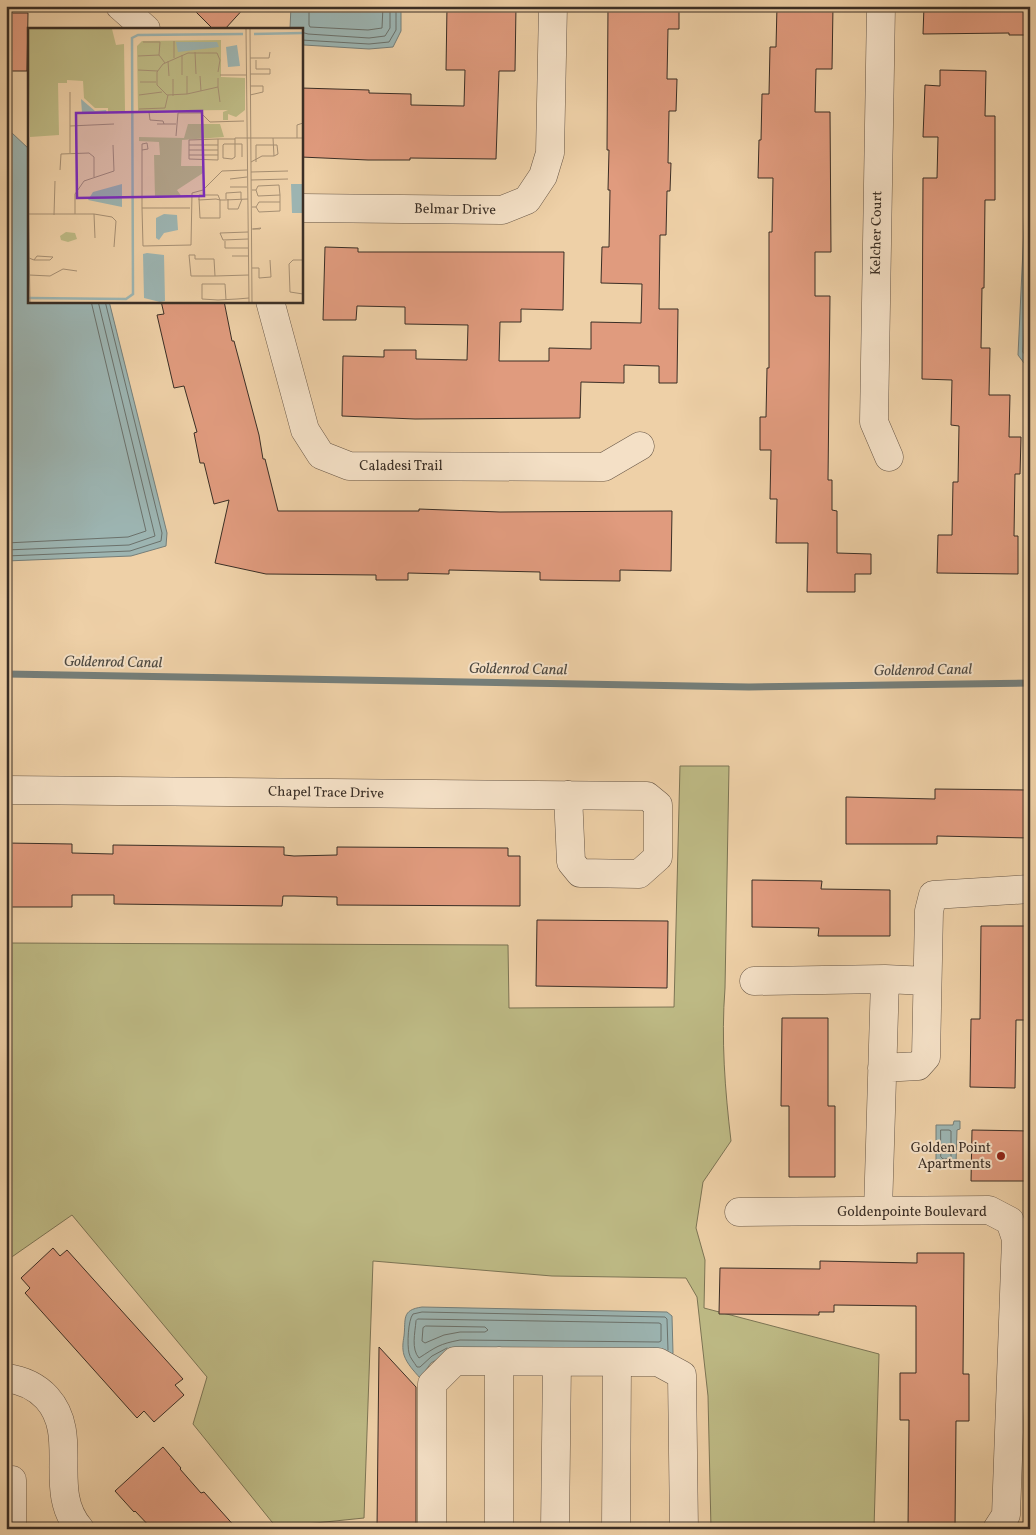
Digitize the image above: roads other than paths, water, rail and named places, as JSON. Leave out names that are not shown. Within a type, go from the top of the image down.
[{"type":"street","points":[[120,6],[145,28]]},
{"type":"street","name":"Belmar Drive","points":[[302,208],[502,210],[527,200],[543,176],[550,153],[553,6]]},
{"type":"street","name":"Kelcher Court","points":[[881,6],[874,422],[889,457]]},
{"type":"street","name":"Caladesi Trail","points":[[270,302],[304,430],[322,455],[350,466],[604,467],[640,446]]},
{"type":"street","name":"Chapel Trace Drive","points":[[6,790],[568,795],[647,796],[658,805],[658,857],[639,874],[580,873],[571,862],[568,795]]},
{"type":"street","points":[[882,1068],[918,1066],[926,1057],[929,911],[933,894],[1030,889]]},
{"type":"street","points":[[754,981],[885,979],[927,981]]},
{"type":"street","points":[[878,1211],[885,979]]},
{"type":"street","name":"Goldenpointe Boulevard","points":[[739,1212],[989,1210],[1010,1220],[1016,1239],[1006,1515],[997,1529]]},
{"type":"street","points":[[432,1529],[432,1384],[455,1361],[658,1362],[682,1374],[684,1529]]},
{"type":"street","points":[[498,1529],[499,1361]]},
{"type":"street","points":[[555,1529],[557,1362]]},
{"type":"street","points":[[616,1529],[617,1362]]},
{"type":"street","points":[[6,1378],[16,1379],[39,1390],[58,1413],[62,1431],[64,1499],[70,1524]]},
{"type":"street","points":[[6,1480],[12,1480],[12,1529]]},
{"type":"water","points":[[291,6],[401,6],[401,31],[393,47],[369,49],[304,45],[302,44],[302,28],[290,28]]},
{"type":"water","points":[[1030,100],[1030,371],[1018,355]]},
{"type":"water","points":[[6,133],[12,133],[28,148],[28,302],[109,302],[167,533],[166,546],[131,556],[6,561]]},
{"type":"water","points":[[954,1121],[960,1121],[960,1129],[957,1130],[956,1164],[936,1164],[936,1125],[953,1125]]},
{"type":"water","points":[[422,1307],[667,1312],[672,1316],[673,1353],[672,1356],[448,1353],[431,1363],[420,1378],[407,1361],[403,1345],[406,1316],[411,1310]]},
{"type":"waterway","name":"Goldenrod Canal","points":[[6,674],[749,687],[1030,683]]},
{"type":"place","name":"Golden Point Apartments","points":[[1001,1156]]}]
